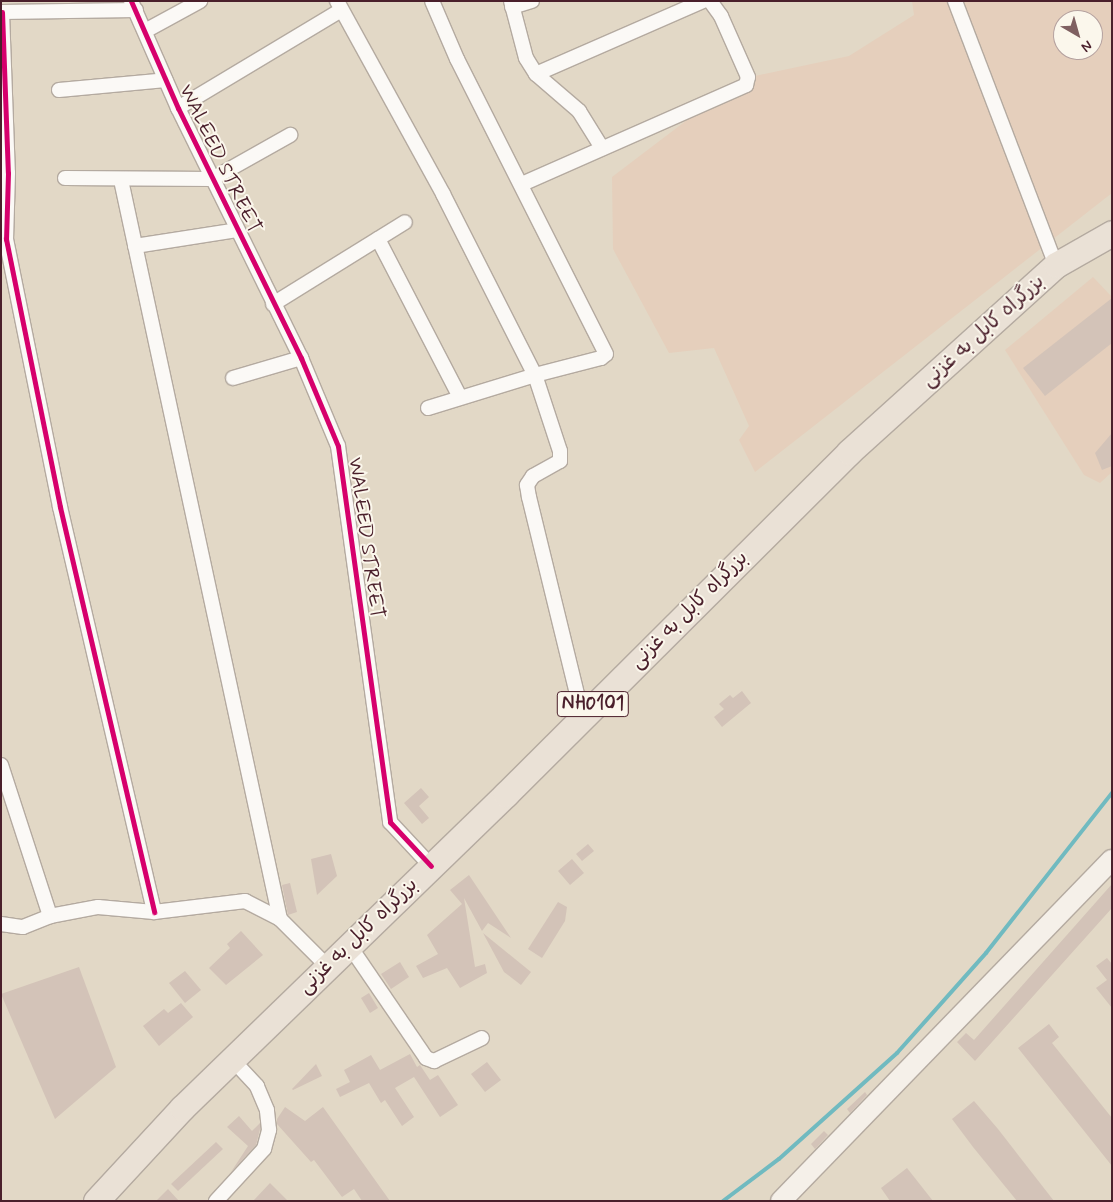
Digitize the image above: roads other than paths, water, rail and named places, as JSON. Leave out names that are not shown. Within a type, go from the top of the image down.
[{"type":"highway","name":"بزرگراه کابل به غزنی","points":[[96,1201],[232,1059],[431,866],[849,452],[1056,265],[1112,233]]},
{"type":"street","points":[[145,31],[200,1]]},
{"type":"street","points":[[428,408],[535,375],[602,358],[606,354],[458,59],[432,1]]},
{"type":"street","points":[[532,1],[511,4],[526,58],[536,74],[579,111],[602,148]]},
{"type":"street","points":[[536,74],[703,1]]},
{"type":"street","points":[[522,184],[746,85],[748,77],[721,16],[710,1]]},
{"type":"street","points":[[955,1],[1056,265]]},
{"type":"street","points":[[178,108],[339,5],[443,194],[535,375],[560,451],[560,461],[533,476],[527,485],[582,715]]},
{"type":"street","points":[[133,6],[2,12],[4,173],[6,239],[60,507],[154,912]]},
{"type":"street","name":"WALEED STREET","points":[[133,6],[178,108],[301,358],[338,446],[390,822],[431,866]]},
{"type":"street","points":[[59,90],[166,80]]},
{"type":"street","points":[[65,178],[121,180],[212,179],[290,135]]},
{"type":"street","points":[[121,180],[280,919]]},
{"type":"street","points":[[273,304],[405,222]]},
{"type":"street","points":[[135,246],[237,230]]},
{"type":"street","points":[[378,239],[460,397]]},
{"type":"street","points":[[233,378],[301,358]]},
{"type":"street","points":[[1,766],[5,785],[50,916]]},
{"type":"street","points":[[781,1201],[1112,860]]},
{"type":"street","points":[[1,924],[23,927],[50,916],[98,907],[154,912],[245,901],[280,919],[327,966]]},
{"type":"street","points":[[349,945],[426,1058],[434,1061],[482,1038]]},
{"type":"street","points":[[216,1201],[264,1149],[269,1130],[267,1110],[257,1086],[232,1059]]},
{"type":"waterway","points":[[723,1201],[779,1159],[897,1053],[986,953],[1112,793]]}]
